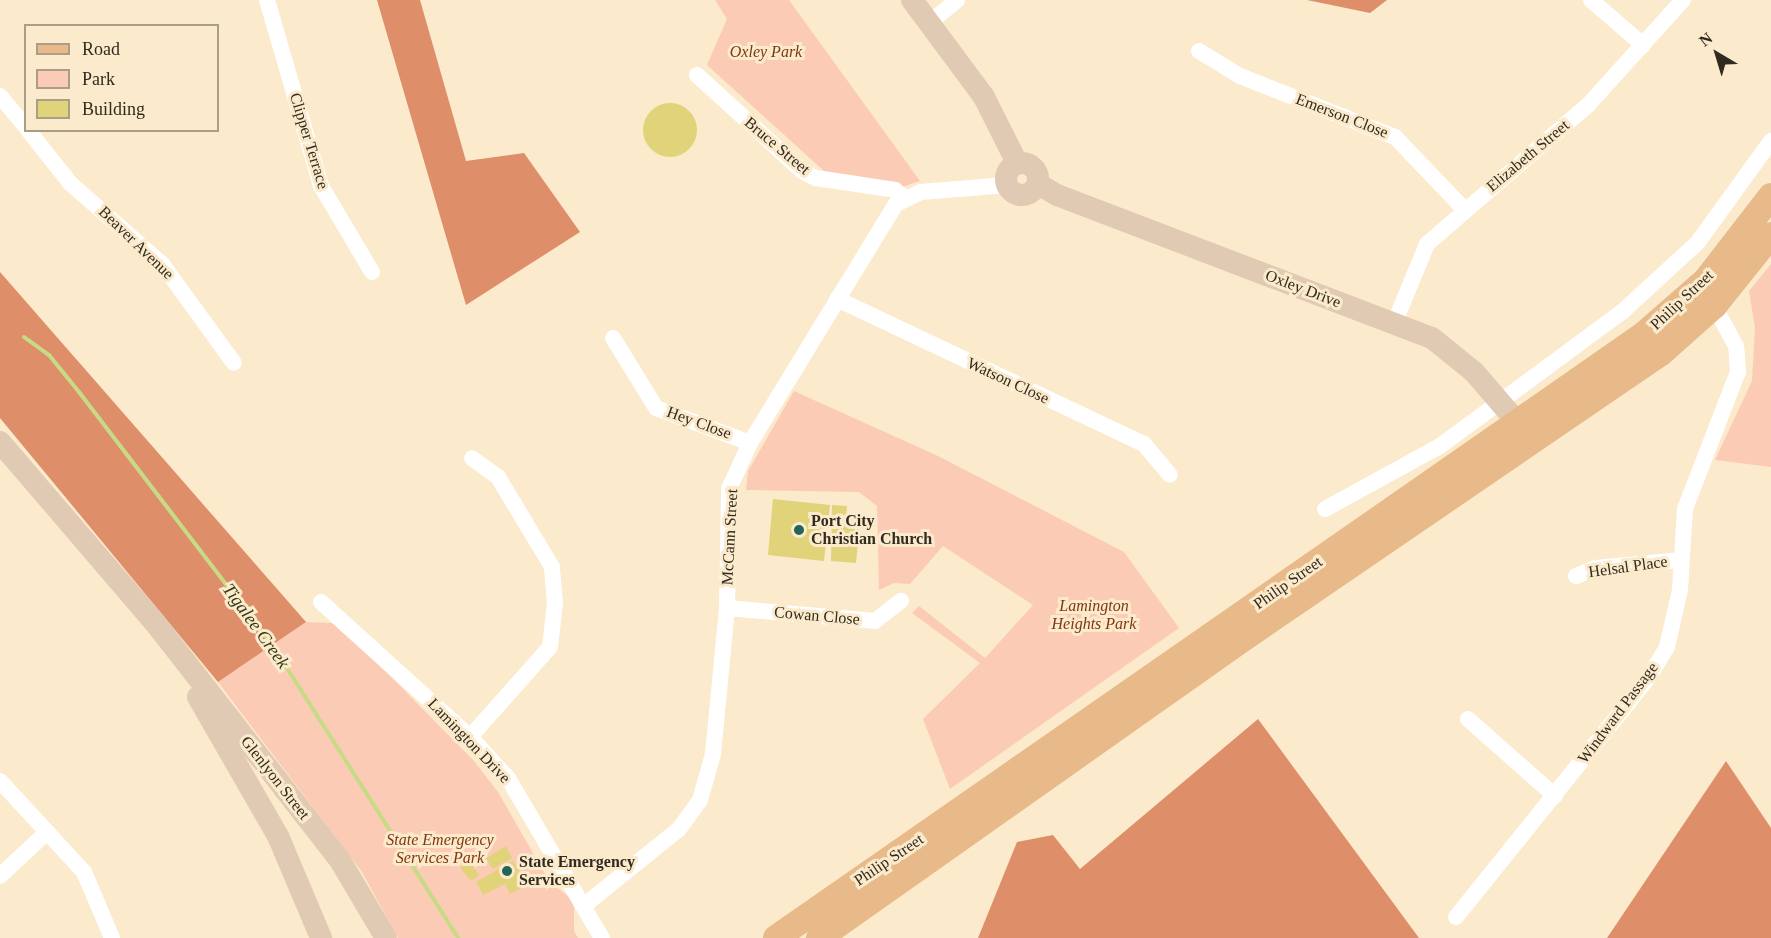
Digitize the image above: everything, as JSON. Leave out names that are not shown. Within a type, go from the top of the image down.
[{"type":"main road","points":[[912,0],[984,97],[1017,163]]},
{"type":"main road","points":[[1017,163],[1034,167],[1038,184],[1031,193],[1020,195],[1007,185],[1007,172],[1017,163]]},
{"type":"main road","name":"Oxley Drive","points":[[1038,184],[1057,195],[1432,338],[1457,354],[1502,402],[1534,443]]},
{"type":"main road","name":"Philip Street","points":[[776,938],[1519,422],[1676,309],[1728,255],[1771,196]]},
{"type":"main road","name":"Philip Street","points":[[819,938],[1247,636],[1534,443],[1661,353],[1714,306],[1771,235]]},
{"type":"main road","name":"Glenlyon Street","points":[[0,442],[156,624],[341,862],[386,938]]},
{"type":"main road","name":"Glenlyon Street","points":[[156,624],[278,836],[321,938]]},
{"type":"street","name":"Clipper Terrace","points":[[267,0],[321,186],[372,272]]},
{"type":"street","points":[[929,23],[957,0]]},
{"type":"street","points":[[1591,0],[1643,45]]},
{"type":"street","name":"Elizabeth Street","points":[[1394,324],[1427,244],[1464,209],[1589,104],[1683,0]]},
{"type":"street","name":"Emerson Close","points":[[1199,51],[1240,76],[1395,136],[1464,209]]},
{"type":"street","name":"Bruce Street","points":[[697,75],[802,171],[816,178],[895,190],[904,197]]},
{"type":"street","name":"Beaver Avenue","points":[[0,96],[24,125]]},
{"type":"street","name":"Beaver Avenue","points":[[29,132],[70,183],[162,264],[234,363]]},
{"type":"street","points":[[1325,508],[1440,446],[1502,402],[1662,279],[1724,210],[1771,141]]},
{"type":"street","points":[[904,197],[921,192],[1007,185]]},
{"type":"street","name":"McCann Street","points":[[586,904],[679,829],[700,800],[713,754],[727,608],[729,489],[750,443],[879,226],[904,197]]},
{"type":"street","name":"Watson Close","points":[[837,299],[1144,444],[1170,475]]},
{"type":"street","name":"Windward Passage","points":[[1456,917],[1649,677],[1666,647],[1680,590],[1686,509],[1738,372],[1736,346],[1714,306]]},
{"type":"street","name":"Hey Close","points":[[613,338],[656,408],[750,443]]},
{"type":"street","points":[[470,737],[550,647],[555,603],[552,567],[498,477],[472,458]]},
{"type":"street","name":"Helsal Place","points":[[1576,576],[1596,568],[1681,560]]},
{"type":"street","name":"Cowan Close","points":[[727,608],[875,621],[901,601]]},
{"type":"street","name":"Lamington Drive","points":[[321,602],[470,737],[508,778],[586,904],[602,938]]},
{"type":"street","points":[[1468,719],[1555,796]]},
{"type":"street","points":[[0,781],[84,872],[112,938]]},
{"type":"street","points":[[0,876],[47,832]]},
{"type":"green space","name":"Oxley Park","points":[[715,0],[789,0],[920,181],[899,188],[835,181],[707,65],[727,19]]},
{"type":"green space","points":[[1771,264],[1771,467],[1715,460],[1752,381],[1755,328],[1749,291]]},
{"type":"green space","name":"Lamington Heights Park","points":[[794,391],[938,456],[1124,552],[1179,628],[950,789],[923,719],[980,663],[912,613],[919,606],[985,658],[1033,605],[943,546],[910,584],[894,583],[879,590],[877,506],[859,492],[746,490],[748,471]]},
{"type":"green space","name":"State Emergency Services Park","points":[[306,622],[331,623],[345,630],[474,761],[498,792],[549,881],[574,901],[574,931],[578,938],[398,938],[362,872],[218,682]]},
{"type":"shaded area","points":[[377,0],[420,0],[466,161],[524,153],[580,232],[466,305]]},
{"type":"shaded area","points":[[1307,0],[1387,0],[1370,13]]},
{"type":"shaded area","points":[[0,272],[306,622],[218,682],[0,418]]},
{"type":"shaded area","points":[[1258,719],[1419,938],[978,938],[1017,842],[1053,835],[1080,869]]},
{"type":"shaded area","points":[[1726,761],[1771,828],[1771,938],[1607,938]]},
{"type":"building","points":[[665,103],[675,103],[685,107],[693,115],[697,130],[693,145],[685,153],[675,157],[665,157],[655,153],[647,145],[643,135],[643,125],[647,115],[655,107]]},
{"type":"building","name":"Port City Christian Church","points":[[773,499],[830,505],[824,561],[768,555]]},
{"type":"building","name":"Port City Christian Church","points":[[832,505],[847,506],[846,520],[860,521],[856,563],[831,561]]},
{"type":"building","points":[[506,846],[512,858],[493,869],[486,858]]},
{"type":"building","points":[[469,861],[479,875],[471,881],[460,868]]},
{"type":"building","name":"State Emergency Services","points":[[513,861],[527,885],[510,894],[505,884],[483,895],[476,882]]},
{"type":"waterway","name":"Tigalee Creek","points":[[24,337],[49,355],[79,392],[271,643],[458,938]]},
{"type":"place","name":"Port City Christian Church","points":[[799,530]]},
{"type":"place","name":"State Emergency Services","points":[[507,871]]}]
